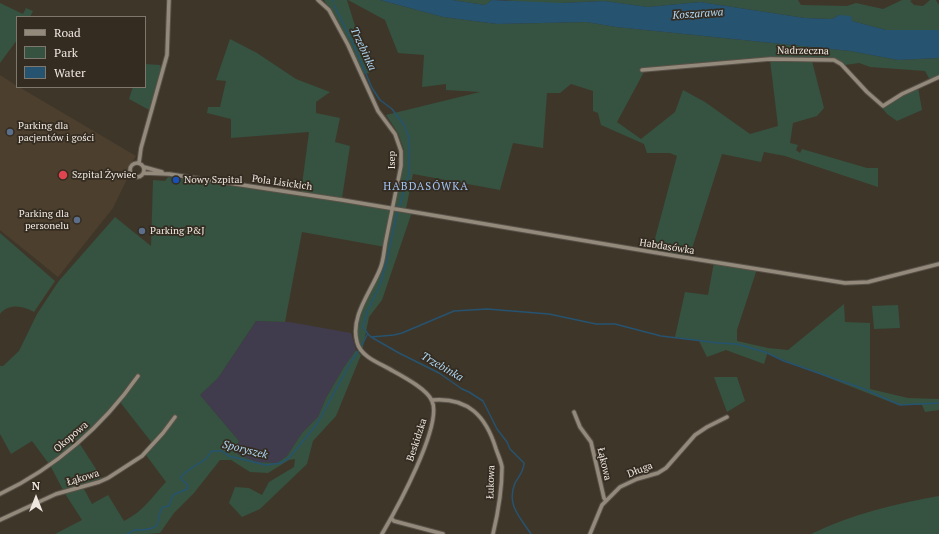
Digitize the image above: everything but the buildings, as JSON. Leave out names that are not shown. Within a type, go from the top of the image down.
[{"type":"street","points":[[139,163],[141,148],[166,55],[169,0]]},
{"type":"street","name":"Isep","points":[[318,0],[329,10],[374,104],[395,134],[402,151],[401,166],[381,268],[359,312],[356,326],[359,347],[362,352],[374,361],[415,384],[432,400]]},
{"type":"street","name":"Nadrzeczna","points":[[642,70],[770,59],[834,60],[841,64],[867,92],[883,106],[902,94],[939,78]]},
{"type":"street","points":[[139,163],[144,167],[144,173],[138,177],[130,173],[130,168],[133,164],[139,163]]},
{"type":"street","name":"Pola Lisickich","points":[[144,167],[169,174]]},
{"type":"street","name":"Pola Lisickich","points":[[144,173],[169,174],[392,209]]},
{"type":"street","name":"Habdasówka","points":[[392,209],[854,284],[868,282],[939,264]]},
{"type":"street","name":"Okopowa","points":[[0,494],[15,487],[61,457],[98,424],[138,376]]},
{"type":"street","name":"Łukowa","points":[[432,400],[442,399],[458,402],[477,412],[493,438],[502,465],[498,516],[493,534]]},
{"type":"street","name":"Beskidzka","points":[[382,534],[416,469],[431,427],[434,409],[432,400]]},
{"type":"street","name":"Łąkowa","points":[[574,412],[580,427],[591,442],[604,498],[606,500]]},
{"type":"street","name":"Łąkowa","points":[[0,520],[56,494],[108,478],[142,456],[175,417]]},
{"type":"street","name":"Długa","points":[[590,534],[602,505],[620,487],[637,479],[658,473],[666,468],[695,435],[706,427],[727,417]]},
{"type":"street","points":[[391,518],[444,534]]},
{"type":"shaded area","name":"Szpital Żywiec","points":[[0,75],[16,85],[16,88],[21,88],[136,156],[126,171],[127,179],[113,208],[58,277],[0,230]]},
{"type":"shaded area","points":[[256,321],[289,322],[351,333],[356,350],[326,398],[318,417],[302,433],[287,456],[277,463],[257,462],[235,452],[239,441],[200,395],[218,378]]},
{"type":"green space","points":[[324,0],[347,0],[355,26],[371,65],[369,73],[363,74],[350,45]]},
{"type":"green space","points":[[348,0],[380,0],[443,17],[497,24],[586,22],[616,27],[850,51],[898,60],[939,58],[939,75],[930,80],[925,71],[870,67],[859,63],[845,65],[825,59],[825,57],[769,57],[724,61],[705,66],[644,72],[617,122],[641,139],[675,112],[683,90],[705,102],[750,134],[778,126],[770,60],[812,61],[824,108],[817,116],[793,123],[790,143],[798,145],[796,150],[800,153],[802,149],[867,168],[878,168],[878,187],[785,156],[764,152],[761,162],[722,154],[689,258],[652,250],[677,156],[670,153],[647,153],[644,144],[601,125],[598,113],[593,111],[593,91],[571,84],[560,93],[547,93],[543,148],[513,143],[500,190],[413,174],[406,209],[395,206],[404,150],[398,133],[386,115],[480,92],[446,90],[446,84],[422,87],[424,55],[398,53],[385,20]]},
{"type":"green space","points":[[452,0],[492,0],[485,5]]},
{"type":"green space","points":[[504,0],[798,0],[801,5],[847,6],[856,3],[883,9],[902,0],[912,0],[910,1],[914,5],[923,6],[930,0],[936,0],[939,5],[939,30],[886,30],[852,21],[839,15],[832,19],[805,18],[700,2],[648,7],[604,1],[532,3]]},
{"type":"green space","points":[[0,3],[23,14],[26,8],[33,11],[30,16],[16,16],[16,41],[0,63]]},
{"type":"green space","points":[[230,39],[257,53],[296,79],[330,92],[316,102],[316,113],[340,118],[335,142],[350,146],[342,198],[412,212],[382,300],[369,317],[362,352],[357,342],[357,321],[381,268],[385,247],[302,232],[285,322],[256,321],[218,378],[200,395],[239,441],[235,452],[257,462],[277,463],[287,456],[302,433],[318,417],[326,398],[356,350],[361,355],[336,416],[313,441],[307,464],[260,509],[242,517],[229,503],[235,487],[249,488],[262,495],[269,482],[294,467],[295,459],[289,460],[268,473],[250,472],[231,460],[220,460],[194,493],[174,513],[160,533],[55,534],[82,520],[64,492],[50,465],[78,441],[103,480],[83,487],[92,504],[108,495],[124,521],[137,513],[147,504],[166,482],[146,455],[176,415],[174,415],[152,443],[120,402],[138,376],[137,375],[111,409],[49,464],[32,441],[11,454],[0,434],[0,366],[3,366],[19,351],[37,314],[58,282],[115,217],[151,246],[153,180],[165,181],[168,177],[304,193],[301,192],[309,132],[231,138],[231,119],[207,113],[208,107],[220,107],[226,81],[216,80]]},
{"type":"green space","points":[[146,64],[160,65],[162,70],[151,111],[129,99],[133,88],[146,88]]},
{"type":"green space","points":[[918,87],[922,110],[897,121],[887,114],[882,108],[883,106]]},
{"type":"green space","points":[[0,233],[55,281],[34,312],[21,307],[12,307],[0,314]]},
{"type":"green space","points":[[714,262],[757,269],[737,330],[737,341],[768,348],[788,350],[844,304],[845,322],[870,323],[870,389],[908,398],[939,399],[939,410],[925,412],[922,405],[898,405],[768,354],[768,351],[764,364],[726,350],[707,357],[699,341],[675,337],[685,292],[708,295]]},
{"type":"green space","points":[[898,305],[900,328],[874,329],[872,306]]},
{"type":"green space","points":[[714,377],[737,377],[745,401],[727,412]]},
{"type":"green space","points":[[939,496],[939,534],[811,534],[826,527],[874,510]]},
{"type":"water","name":"Koszarawa","points":[[380,0],[452,0],[485,5],[492,0],[561,3],[604,1],[648,7],[700,2],[805,18],[832,19],[839,15],[851,16],[852,21],[886,30],[939,30],[939,58],[898,60],[850,51],[616,27],[586,22],[497,24],[443,17]]},
{"type":"waterway","name":"Trzebinka","points":[[334,5],[353,43],[372,88],[380,100],[392,109],[404,125],[409,137],[409,174],[399,208]]},
{"type":"waterway","name":"Trzebinka","points":[[397,213],[380,285],[367,312],[363,327],[371,337],[439,373],[483,401],[497,429],[507,442],[510,449],[524,463],[522,471],[515,483],[512,498],[513,504],[519,516],[531,534]]},
{"type":"waterway","points":[[371,337],[402,333],[454,311],[487,309],[549,314],[596,324],[615,324],[661,336],[737,344],[765,352],[784,361],[864,389],[900,405],[939,403]]},
{"type":"waterway","name":"Sporyszek","points":[[127,534],[134,530],[144,530],[155,527],[157,525],[160,511],[163,507],[169,506],[173,495],[187,489],[188,485],[182,480],[181,477],[191,468],[207,458],[212,451],[222,451],[229,456],[266,465],[281,463],[289,458],[317,424],[367,335]]},
{"type":"place","name":"Parking dla pacjentów i gości","points":[[10,132]]},
{"type":"place","name":"Szpital Żywiec","points":[[63,175]]},
{"type":"place","name":"Nowy Szpital","points":[[176,180]]},
{"type":"place","name":"Parking dla personelu","points":[[77,220]]},
{"type":"place","name":"Parking P&J","points":[[142,231]]},
{"type":"district","name":"HABDASÓWKA","points":[[426,187]]}]
